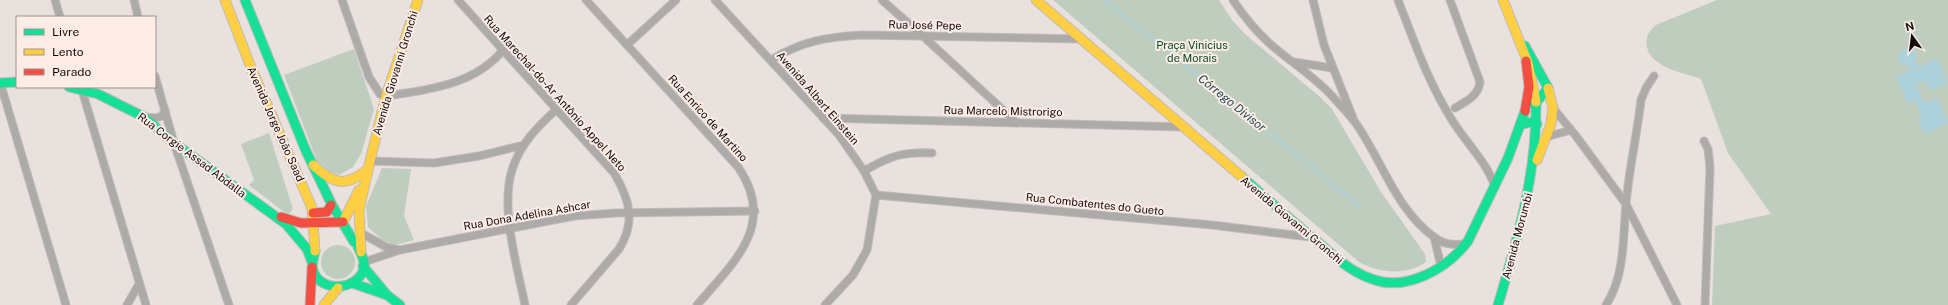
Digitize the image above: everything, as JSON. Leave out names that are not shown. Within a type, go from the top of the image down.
[{"type":"main road","name":"Avenida Jorge João Saad","points":[[225,0],[263,95],[300,178],[314,217],[315,251],[312,263]]},
{"type":"main road","name":"Avenida Jorge João Saad","points":[[245,0],[280,90],[331,205],[361,252]]},
{"type":"main road","name":"Avenida Giovanni Gronchi","points":[[361,252],[359,210],[369,165],[386,96],[418,0]]},
{"type":"main road","name":"Avenida Giovanni Gronchi","points":[[1036,0],[1311,237],[1353,270],[1368,278],[1383,282],[1396,283],[1410,281],[1441,266],[1465,244],[1495,187],[1520,125],[1528,93],[1529,80],[1526,61]]},
{"type":"main road","name":"Avenida Morumbi","points":[[1503,0],[1518,36],[1535,87],[1537,124],[1534,167]]},
{"type":"main road","name":"Avenida Morumbi","points":[[1498,305],[1534,167],[1546,137],[1553,108],[1548,88],[1531,55],[1518,36]]},
{"type":"main road","points":[[0,83],[16,82]]},
{"type":"main road","points":[[263,95],[266,88],[271,85],[280,90]]},
{"type":"main road","name":"Rua Corgie Assad Abdalla","points":[[81,88],[115,101],[144,117],[174,143],[286,224],[301,241],[312,263],[314,273],[322,283],[338,288]]},
{"type":"main road","name":"Avenida Giovanni Gronchi","points":[[1520,125],[1531,113],[1536,102],[1548,88]]},
{"type":"main road","points":[[1520,125],[1531,122],[1537,124]]},
{"type":"main road","points":[[313,165],[325,176],[338,182],[352,181],[369,165]]},
{"type":"main road","name":"Avenida Giovanni Gronchi","points":[[343,222],[369,165]]},
{"type":"main road","points":[[314,217],[327,212],[331,205]]},
{"type":"main road","name":"Rua Corgie Assad Abdalla","points":[[269,211],[293,222],[301,223],[314,217],[343,222]]},
{"type":"main road","points":[[324,305],[338,288],[352,283],[360,276],[363,264],[361,252]]},
{"type":"main road","points":[[310,305],[312,263]]},
{"type":"main road","points":[[363,264],[387,295],[400,305]]},
{"type":"main road","points":[[352,283],[387,295]]},
{"type":"street","points":[[55,0],[60,16]]},
{"type":"street","points":[[134,0],[138,16]]},
{"type":"street","points":[[342,0],[369,77],[380,94],[386,96],[433,87],[472,76],[487,67],[503,50]]},
{"type":"street","name":"Rua Marechal-do-Ar Antônio Appel Neto","points":[[458,0],[614,173],[622,186],[629,213],[628,230],[619,249],[571,305]]},
{"type":"street","name":"Rua Enrico de Martino","points":[[586,0],[738,167],[746,179],[752,195],[755,212],[750,235],[744,249],[697,305]]},
{"type":"street","points":[[627,45],[676,0]]},
{"type":"street","name":"Avenida Albert Einstein","points":[[715,0],[839,135],[864,171],[876,195]]},
{"type":"street","points":[[882,0],[1017,123]]},
{"type":"street","points":[[1233,0],[1244,16],[1267,41],[1294,62],[1333,97],[1357,125]]},
{"type":"street","points":[[1313,0],[1324,45],[1332,68],[1357,125],[1393,190],[1408,212],[1434,237],[1447,244],[1465,244]]},
{"type":"street","points":[[1398,0],[1411,36],[1434,90],[1452,121],[1487,169],[1495,187]]},
{"type":"street","points":[[1450,0],[1480,77],[1479,91],[1471,99],[1455,108]]},
{"type":"street","name":"Rua José Pepe","points":[[771,60],[804,43],[830,37],[862,35],[1083,39]]},
{"type":"street","points":[[1294,62],[1332,68]]},
{"type":"street","points":[[1606,305],[1618,279],[1626,204],[1641,100],[1646,88],[1654,76]]},
{"type":"street","points":[[156,79],[174,143],[229,305]]},
{"type":"street","points":[[0,83],[66,305]]},
{"type":"street","points":[[81,88],[146,305]]},
{"type":"street","points":[[1553,108],[1626,204],[1677,305]]},
{"type":"street","points":[[525,305],[510,228],[508,189],[512,169],[524,145],[540,125],[557,109]]},
{"type":"street","points":[[144,117],[156,118],[162,116],[165,110]]},
{"type":"street","name":"Rua Marcelo Mistrorigo","points":[[823,118],[1183,127]]},
{"type":"street","points":[[1546,137],[1571,130]]},
{"type":"street","points":[[1704,141],[1708,148],[1710,162],[1705,305]]},
{"type":"street","points":[[369,165],[424,164],[443,162],[491,154],[524,145]]},
{"type":"street","points":[[864,171],[886,158],[901,154],[932,152]]},
{"type":"street","points":[[825,305],[853,275],[867,250],[876,195]]},
{"type":"street","name":"Rua Combatentes do Gueto","points":[[876,195],[1212,225],[1311,237]]},
{"type":"street","name":"Rua Dona Adelina Ashcar","points":[[363,264],[400,250],[574,216],[629,213],[755,212]]},
{"type":"street","name":"Rua Dona Adelina Ashcar","points":[[361,233],[386,247],[400,250]]},
{"type":"street","points":[[1434,237],[1441,266]]},
{"type":"street","points":[[128,305],[139,284]]},
{"type":"green space","name":"Praça Vinicius de Morais","points":[[1053,0],[1219,0],[1232,20],[1246,35],[1320,97],[1332,109],[1381,192],[1425,254],[1426,262],[1402,271],[1384,271],[1359,262]]},
{"type":"green space","points":[[1717,0],[1948,0],[1948,305],[1712,305],[1715,226],[1771,214],[1728,153],[1701,79],[1677,72],[1654,60],[1649,54],[1647,37],[1656,25]]},
{"type":"green space","points":[[354,49],[374,109],[361,154],[353,167],[339,175],[325,171],[317,161],[284,75]]},
{"type":"green space","points":[[269,133],[293,209],[288,215],[249,185],[254,180],[241,144]]},
{"type":"green space","points":[[382,168],[411,169],[404,216],[414,240],[395,245],[382,240],[368,227],[366,206]]},
{"type":"green space","points":[[338,245],[350,250],[355,262],[350,274],[338,279],[326,274],[321,262],[326,250]]},
{"type":"water","points":[[1907,48],[1916,52],[1916,62],[1913,65],[1918,63],[1920,66],[1937,58],[1947,83],[1929,90],[1925,80],[1916,84],[1924,103],[1937,98],[1948,123],[1924,134],[1918,120],[1922,118],[1915,100],[1907,103],[1896,76],[1910,70],[1908,66],[1900,63],[1898,58],[1901,51]]},
{"type":"waterway","name":"Córrego Divisor","points":[[1104,0],[1360,206]]},
{"type":"traffic: fast","points":[[245,0],[306,151],[332,205],[354,242]]},
{"type":"traffic: fast","points":[[1525,46],[1548,88],[1534,105]]},
{"type":"traffic: fast","points":[[0,83],[16,82]]},
{"type":"traffic: fast","points":[[73,88],[98,94],[144,117],[174,143],[286,224],[307,249],[312,262]]},
{"type":"traffic: fast","points":[[1498,305],[1513,255],[1530,180],[1536,102]]},
{"type":"traffic: fast","points":[[1242,177],[1331,254],[1350,268],[1364,276],[1385,282],[1412,280],[1437,269],[1449,261],[1468,241],[1508,158],[1525,111]]},
{"type":"traffic: fast","points":[[1520,125],[1531,122],[1537,124]]},
{"type":"traffic: fast","points":[[315,251],[312,268],[318,278],[325,284],[343,286],[358,278],[363,271],[364,262],[358,247]]},
{"type":"traffic: fast","points":[[363,266],[387,295],[400,305]]},
{"type":"traffic: fast","points":[[352,283],[387,295]]},
{"type":"traffic: slow","points":[[225,0],[252,70],[312,208],[315,251]]},
{"type":"traffic: slow","points":[[361,252],[359,210],[370,161],[386,96],[418,0]]},
{"type":"traffic: slow","points":[[1036,0],[1242,177]]},
{"type":"traffic: slow","points":[[1503,0],[1528,63],[1536,102]]},
{"type":"traffic: slow","points":[[1537,160],[1551,124],[1553,108],[1548,88]]},
{"type":"traffic: slow","points":[[313,165],[333,180],[340,181],[353,179],[368,169]]},
{"type":"traffic: slow","points":[[343,222],[359,190]]},
{"type":"traffic: slow","points":[[324,305],[338,288]]},
{"type":"traffic: jam","points":[[1525,111],[1529,87],[1526,61]]},
{"type":"traffic: jam","points":[[313,213],[327,212],[331,205]]},
{"type":"traffic: jam","points":[[281,217],[301,223],[343,222]]},
{"type":"traffic: jam","points":[[310,305],[312,267]]}]
